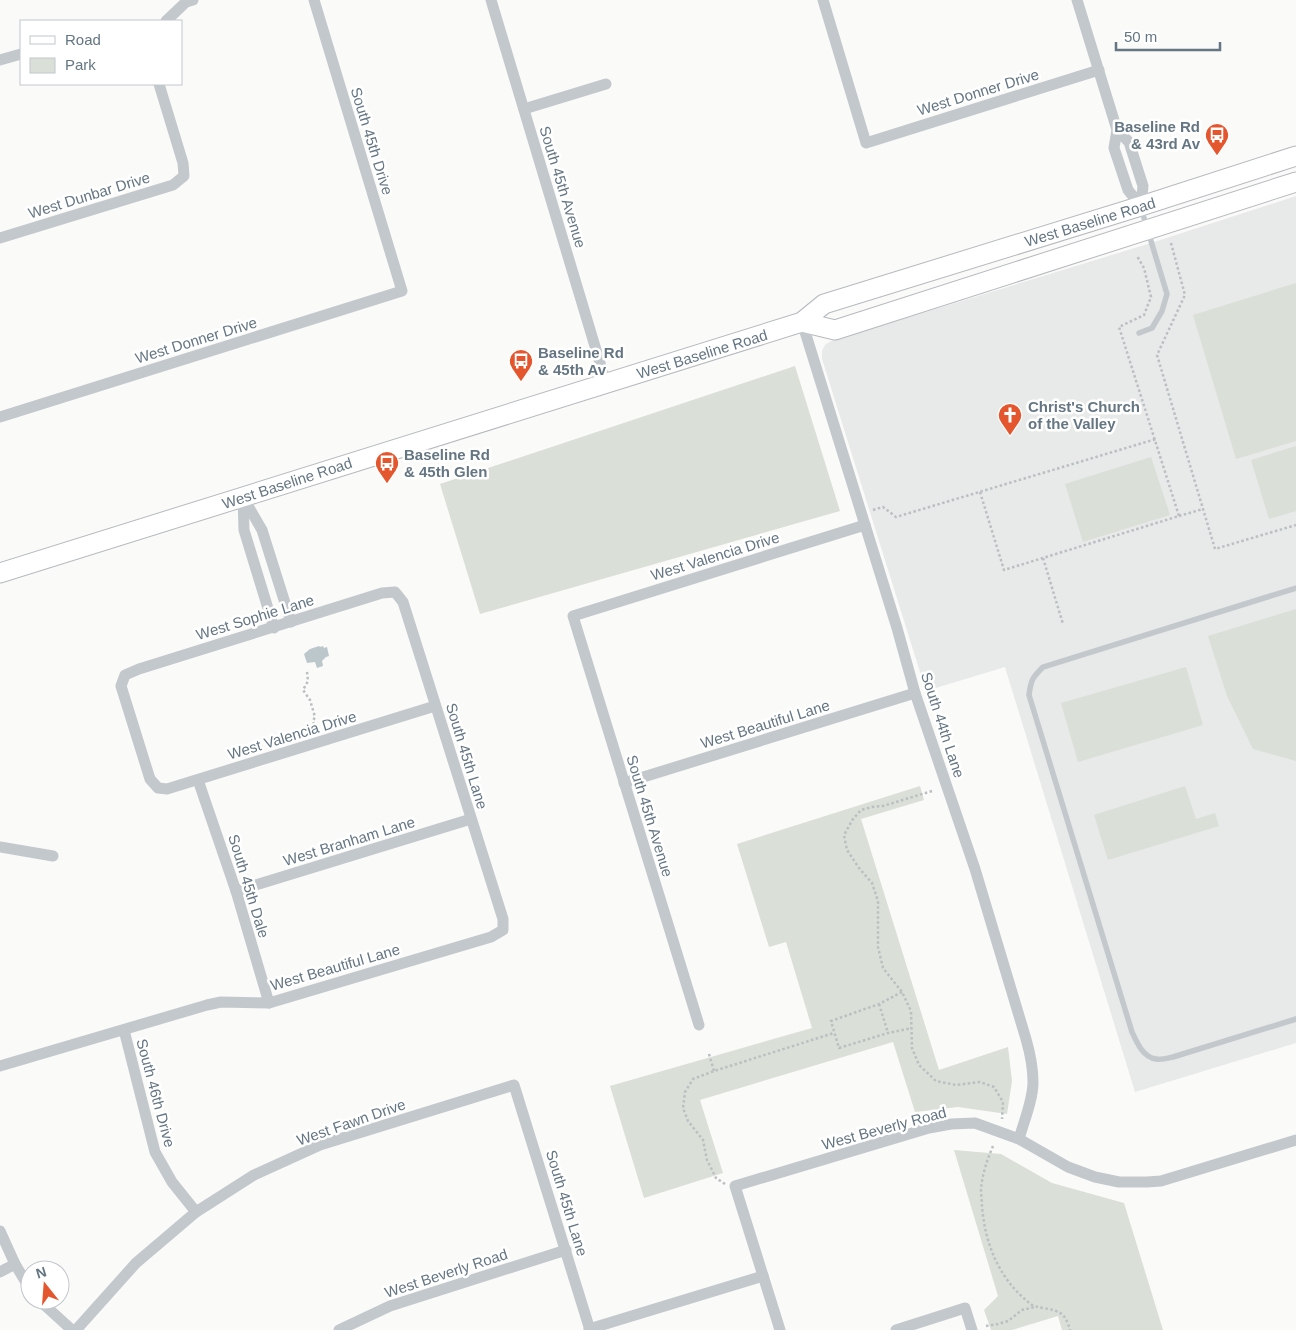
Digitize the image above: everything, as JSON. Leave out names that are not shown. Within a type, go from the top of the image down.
[{"type":"main road","name":"West Baseline Road","points":[[0,574],[802,322],[824,304],[1296,156]]},
{"type":"main road","name":"West Baseline Road","points":[[802,322],[835,330],[1296,182]]},
{"type":"street","points":[[167,20],[186,2],[193,0]]},
{"type":"street","name":"South 45th Drive","points":[[314,0],[402,291]]},
{"type":"street","name":"South 45th Avenue","points":[[491,0],[606,384]]},
{"type":"street","name":"West Donner Drive","points":[[823,0],[866,143],[1099,70]]},
{"type":"street","points":[[1077,0],[1117,130],[1128,142],[1143,186],[1141,206]]},
{"type":"street","points":[[0,60],[20,54]]},
{"type":"street","points":[[524,110],[606,84]]},
{"type":"street","name":"West Dunbar Drive","points":[[0,238],[174,185],[184,176],[183,163],[159,85]]},
{"type":"street","points":[[1117,130],[1114,148],[1128,190],[1141,206]]},
{"type":"street","name":"West Donner Drive","points":[[0,417],[402,291]]},
{"type":"street","name":"South 44th Lane","points":[[802,322],[897,628],[915,693],[975,869],[1026,1039],[1031,1059],[1033,1083],[1019,1139]]},
{"type":"street","points":[[243,497],[260,525],[291,622]]},
{"type":"street","points":[[243,497],[244,530],[274,628]]},
{"type":"street","name":"West Valencia Drive","points":[[573,616],[865,525]]},
{"type":"street","points":[[258,576],[275,571]]},
{"type":"street","name":"West Sophie Lane","points":[[158,788],[150,779],[121,686],[125,675],[382,593],[395,592]]},
{"type":"street","name":"South 45th Lane","points":[[395,592],[403,602],[503,919],[503,930]]},
{"type":"street","name":"South 45th Avenue","points":[[573,616],[700,1025]]},
{"type":"street","name":"West Beautiful Lane","points":[[624,783],[915,693]]},
{"type":"street","name":"West Valencia Drive","points":[[158,788],[166,789],[198,780],[435,706]]},
{"type":"street","name":"South 45th Dale","points":[[198,780],[236,891],[268,1003]]},
{"type":"street","name":"West Branham Lane","points":[[236,891],[471,819]]},
{"type":"street","points":[[0,847],[53,856]]},
{"type":"street","name":"West Beautiful Lane","points":[[0,1066],[221,1002],[268,1003],[490,937],[503,930]]},
{"type":"street","name":"South 46th Drive","points":[[124,1030],[155,1152],[172,1182],[196,1212]]},
{"type":"street","name":"South 45th Lane","points":[[514,1086],[589,1329]]},
{"type":"street","name":"West Fawn Drive","points":[[76,1330],[136,1263],[196,1212],[254,1175],[320,1145],[514,1086]]},
{"type":"street","name":"West Beverly Road","points":[[730,1185],[929,1128],[951,1124],[975,1123],[1019,1139],[1068,1167],[1095,1177],[1119,1182],[1161,1180],[1296,1140]]},
{"type":"street","points":[[730,1185],[763,1276],[780,1330]]},
{"type":"street","points":[[0,1231],[20,1272]]},
{"type":"street","name":"West Beverly Road","points":[[339,1330],[390,1306],[566,1250]]},
{"type":"street","points":[[0,1272],[15,1264]]},
{"type":"street","points":[[589,1329],[763,1276]]},
{"type":"street","points":[[896,1330],[965,1308],[972,1330]]},
{"type":"street","points":[[50,1310],[72,1330]]},
{"type":"lane","points":[[1139,333],[1152,328],[1162,311],[1167,294],[1141,206]]},
{"type":"lane","points":[[1296,588],[1043,667],[1035,674],[1031,681],[1029,695],[1132,1032],[1138,1045],[1147,1056],[1156,1059],[1173,1057],[1296,1019]]},
{"type":"path","points":[[1171,243],[1185,295],[1157,355],[1215,549],[1296,525]]},
{"type":"path","points":[[1137,256],[1144,268],[1151,297],[1144,315],[1119,327],[1179,516]]},
{"type":"path","points":[[873,510],[883,507],[896,517],[1156,439]]},
{"type":"path","points":[[980,492],[1004,570],[1203,509]]},
{"type":"path","points":[[1043,558],[1063,624]]},
{"type":"path","points":[[307,672],[308,681],[303,690],[310,700],[319,742]]},
{"type":"path","points":[[932,790],[883,806],[861,810],[844,835],[847,850],[872,884],[878,901],[878,947],[883,968],[902,992],[911,1011],[912,1048],[919,1065],[936,1080],[956,1085],[980,1082],[994,1087],[1003,1102],[1002,1119]]},
{"type":"path","points":[[902,992],[879,1004],[830,1021],[839,1048],[888,1033],[912,1028]]},
{"type":"path","points":[[879,1004],[888,1033]]},
{"type":"path","points":[[730,1185],[716,1178],[707,1160],[703,1140],[688,1121],[683,1108],[685,1092],[694,1079],[714,1071],[834,1033]]},
{"type":"path","points":[[709,1054],[714,1071]]},
{"type":"path","points":[[993,1146],[986,1164],[981,1191],[983,1217],[990,1247],[1002,1272],[1017,1292],[1035,1307]]},
{"type":"path","points":[[986,1326],[1008,1321],[1022,1310],[1035,1307],[1056,1310],[1066,1318],[1070,1330]]},
{"type":"shaded area","points":[[1296,196],[1296,1043],[1135,1092],[1005,667],[926,691],[822,359],[822,351],[825,345],[831,341],[1151,243]]},
{"type":"shaded area","points":[[319,646],[327,647],[329,656],[322,661],[323,666],[317,668],[315,662],[307,663],[304,654],[310,649]]},
{"type":"green space","points":[[1296,283],[1296,441],[1236,459],[1193,315]]},
{"type":"green space","points":[[795,366],[840,511],[480,614],[440,484]]},
{"type":"green space","points":[[1296,446],[1296,511],[1269,519],[1251,460]]},
{"type":"green space","points":[[1151,457],[1170,515],[1083,542],[1065,484]]},
{"type":"green space","points":[[1296,609],[1296,761],[1253,749],[1227,696],[1208,636]]},
{"type":"green space","points":[[1186,667],[1203,725],[1078,762],[1061,703]]},
{"type":"green space","points":[[920,786],[924,800],[861,819],[939,1070],[1008,1047],[1012,1081],[1007,1114],[958,1107],[915,1112],[893,1042],[700,1100],[723,1173],[644,1198],[610,1086],[812,1028],[786,942],[769,947],[737,844]]},
{"type":"green space","points":[[1185,786],[1196,819],[1215,813],[1219,826],[1108,860],[1094,815]]},
{"type":"green space","points":[[954,1150],[1001,1154],[1052,1183],[1124,1203],[1163,1330],[1062,1330],[1058,1316],[1012,1330],[991,1330],[984,1310],[998,1296]]},
{"type":"place","name":"Baseline Rd & 43rd Av","points":[[1217,156]]},
{"type":"place","name":"Baseline Rd & 45th Av","points":[[521,382]]},
{"type":"place","name":"Christ's Church of the Valley","points":[[1010,436]]},
{"type":"place","name":"Baseline Rd & 45th Glen","points":[[387,484]]}]
